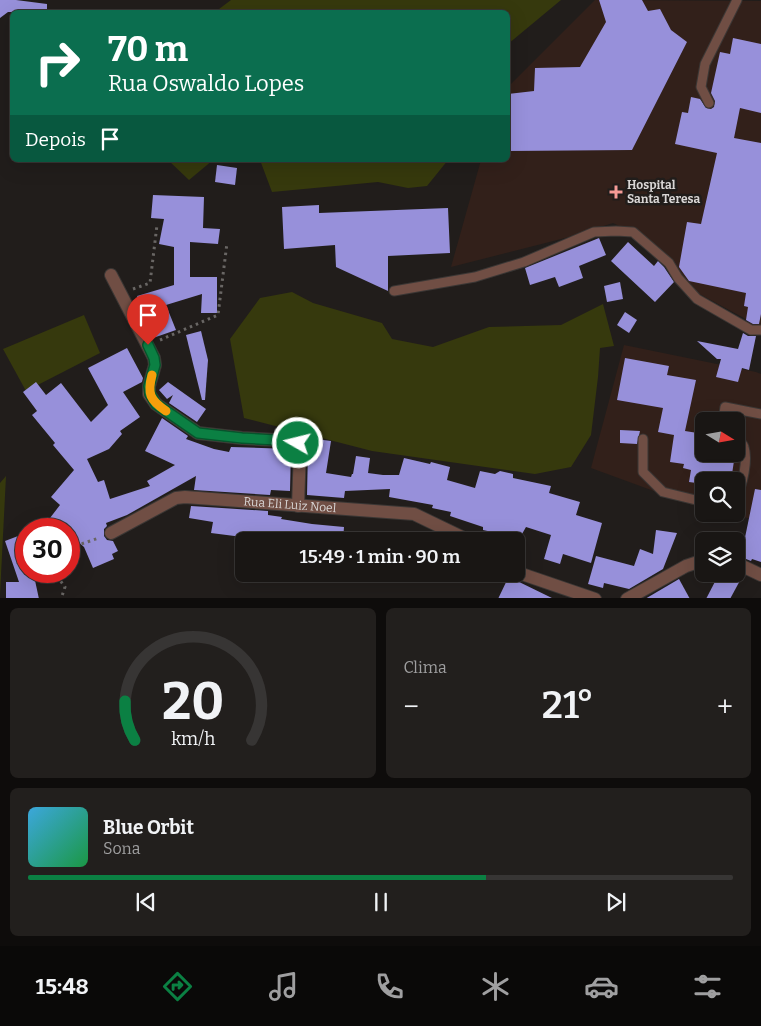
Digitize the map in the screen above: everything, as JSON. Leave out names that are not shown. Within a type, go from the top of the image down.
[{"type":"street","points":[[111,275],[154,358],[155,365],[149,386],[150,394],[156,404],[198,433],[294,441],[298,443],[300,449],[298,506]]},
{"type":"street","name":"Rua Eli Luiz Noel","points":[[112,533],[176,498],[185,497],[414,514],[451,532]]},
{"type":"street","points":[[627,598],[695,563]]},
{"type":"street","points":[[745,567],[761,575]]},
{"type":"street","points":[[525,575],[595,598]]},
{"type":"lane","points":[[709,103],[702,87],[705,64],[737,0]]},
{"type":"lane","points":[[394,291],[475,277],[524,262],[594,232],[633,232],[669,263],[678,278],[698,299],[751,330],[761,330]]},
{"type":"lane","points":[[724,412],[725,407],[761,414]]},
{"type":"lane","points":[[643,439],[643,472],[663,492],[695,500]]},
{"type":"path","points":[[121,294],[150,283],[157,225]]},
{"type":"path","points":[[148,345],[218,315],[227,243]]},
{"type":"path","points":[[80,543],[112,533]]},
{"type":"path","points":[[61,598],[65,587],[62,583]]},
{"type":"shaded area","name":"Hospital Santa Teresa","points":[[595,0],[761,1],[761,325],[752,325],[744,318],[692,290],[643,237],[613,223],[569,237],[451,267],[480,162],[510,162],[510,85]]},
{"type":"shaded area","points":[[624,345],[761,374],[761,521],[745,518],[745,472],[695,472],[695,506],[591,468]]},
{"type":"green space","points":[[231,0],[561,0],[510,42],[510,10],[218,10]]},
{"type":"green space","points":[[170,162],[211,162],[189,180]]},
{"type":"green space","points":[[261,162],[446,162],[427,186],[408,188],[378,182],[272,192]]},
{"type":"green space","points":[[292,292],[313,303],[382,323],[392,339],[433,347],[489,327],[561,325],[603,304],[614,346],[600,348],[591,435],[571,467],[535,474],[372,451],[244,418],[230,339],[260,298]]},
{"type":"green space","points":[[84,315],[100,353],[26,391],[3,349]]},
{"type":"green space","points":[[6,476],[0,595],[0,483]]},
{"type":"building","points":[[0,0],[47,4],[47,10],[10,10],[10,12],[0,18]]},
{"type":"building","points":[[599,0],[642,0],[648,11],[660,9],[671,30],[687,42],[632,150],[510,151],[510,94],[534,91],[535,68],[580,67],[606,22]]},
{"type":"building","points":[[733,38],[761,44],[761,113],[740,108],[734,138],[761,143],[761,314],[759,324],[753,324],[746,320],[748,307],[744,306],[746,293],[689,281],[679,267],[687,222],[701,224],[717,153],[675,144],[682,112],[688,113],[691,97],[700,99],[706,108],[711,109],[714,107],[715,101],[711,93],[720,52],[730,54]]},
{"type":"building","points":[[217,165],[237,168],[235,185],[215,182]]},
{"type":"building","points":[[153,195],[204,197],[203,228],[220,229],[218,244],[190,242],[190,277],[217,277],[217,313],[201,313],[202,294],[166,305],[176,330],[153,338],[137,296],[174,285],[174,247],[159,244],[164,219],[151,218]]},
{"type":"building","points":[[319,205],[319,213],[448,208],[450,253],[388,256],[388,291],[336,267],[335,245],[284,249],[282,207]]},
{"type":"building","points":[[599,238],[606,255],[579,266],[583,278],[559,287],[555,277],[530,285],[525,268]]},
{"type":"building","points":[[628,242],[654,266],[658,261],[674,282],[655,302],[611,261]]},
{"type":"building","points":[[620,282],[623,299],[607,302],[604,286]]},
{"type":"building","points":[[625,312],[637,320],[629,333],[617,325]]},
{"type":"building","points":[[201,331],[208,360],[205,400],[202,400],[186,335]]},
{"type":"building","points":[[743,333],[748,336],[756,336],[749,370],[742,368],[738,382],[716,377],[721,359],[717,359],[697,341],[738,349]]},
{"type":"building","points":[[127,348],[143,378],[142,382],[123,392],[140,417],[120,431],[122,434],[109,449],[87,459],[98,482],[104,480],[110,499],[150,486],[147,481],[175,465],[145,451],[162,418],[188,436],[186,439],[214,449],[229,452],[231,447],[291,449],[290,491],[271,490],[270,495],[194,490],[196,476],[127,515],[106,523],[104,536],[107,540],[113,541],[118,551],[112,554],[114,559],[93,568],[84,547],[80,544],[80,518],[50,518],[60,505],[51,497],[74,470],[53,445],[55,443],[32,415],[37,411],[23,392],[36,382],[46,395],[61,383],[91,422],[108,405],[88,368]]},
{"type":"building","points":[[625,358],[669,366],[667,375],[696,380],[685,431],[695,433],[695,462],[734,462],[732,472],[695,472],[695,483],[689,482],[691,470],[683,468],[684,464],[670,462],[674,435],[658,432],[663,408],[617,400]]},
{"type":"building","points":[[168,382],[206,409],[197,422],[169,403],[173,395],[167,399],[159,390]]},
{"type":"building","points":[[620,430],[640,431],[637,444],[620,443]]},
{"type":"building","points":[[316,439],[331,441],[326,473],[351,477],[356,456],[370,458],[368,473],[399,475],[404,458],[450,467],[447,480],[475,488],[480,471],[495,474],[500,471],[513,474],[513,478],[551,486],[549,493],[580,502],[576,515],[602,523],[591,563],[563,554],[560,564],[544,559],[551,535],[526,527],[523,532],[492,532],[483,530],[483,527],[450,516],[451,512],[432,508],[433,505],[389,497],[390,489],[345,491],[344,498],[307,495],[308,449],[310,444],[315,445]]},
{"type":"building","points":[[755,489],[761,490],[761,562],[745,559],[745,538]]},
{"type":"building","points":[[191,506],[268,511],[268,515],[282,517],[281,519],[344,527],[344,532],[235,532],[235,536],[211,533],[213,522],[189,518]]},
{"type":"building","points":[[656,530],[677,533],[663,569],[629,589],[604,583],[603,588],[588,584],[596,556],[634,566],[640,549],[653,554]]},
{"type":"building","points":[[15,537],[15,570],[5,541]]},
{"type":"building","points":[[679,579],[689,598],[647,598]]},
{"type":"building","points":[[6,582],[36,583],[39,598],[6,598]]},
{"type":"building","points":[[506,582],[519,582],[552,598],[498,598]]},
{"type":"building","points":[[715,582],[739,582],[731,598],[707,598]]},
{"type":"slow traffic","points":[[152,375],[149,386],[150,394],[156,404],[166,411]]},
{"type":"place","name":"Hospital Santa Teresa","points":[[616,192]]},
{"type":"route","points":[[148,345],[155,365],[149,386],[150,394],[156,404],[198,433],[294,441],[298,443]]}]
